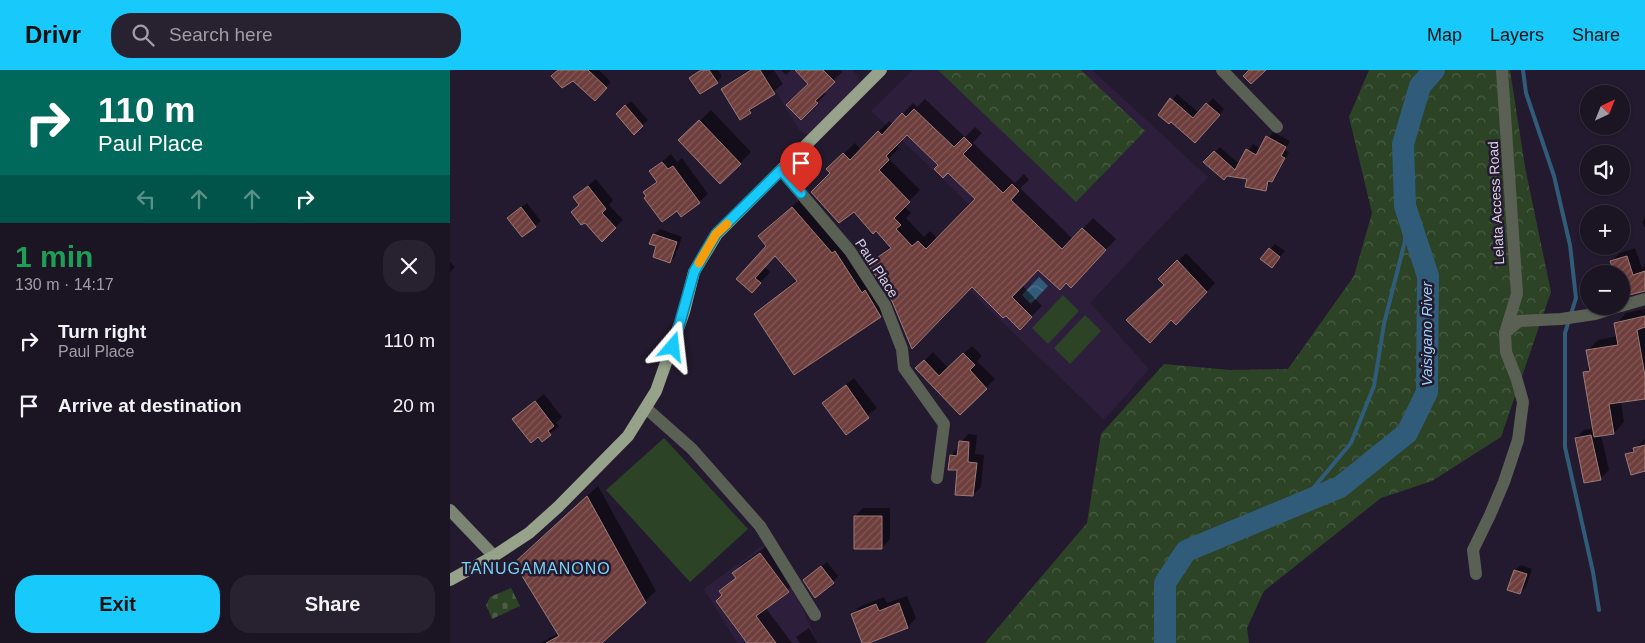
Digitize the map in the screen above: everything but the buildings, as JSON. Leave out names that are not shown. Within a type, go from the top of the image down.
[{"type":"main road","points":[[450,580],[494,556],[529,533],[558,507],[628,436],[647,409],[673,347],[694,272],[716,234],[880,70]]},
{"type":"main road","points":[[450,510],[494,556]]},
{"type":"street","points":[[1222,70],[1277,127]]},
{"type":"street","name":"Lelata Access Road","points":[[1476,574],[1472,550],[1504,482],[1518,440],[1523,402],[1506,352],[1505,332],[1517,294],[1502,70]]},
{"type":"street","name":"Paul Place","points":[[781,170],[850,251],[885,305],[902,349],[904,368],[944,424],[937,478]]},
{"type":"street","points":[[1630,303],[1645,298]]},
{"type":"street","points":[[1505,332],[1519,321],[1561,319],[1588,315]]},
{"type":"street","points":[[647,409],[692,449],[760,526],[814,615]]},
{"type":"shaded area","points":[[774,70],[853,70],[859,78],[860,86],[808,135],[800,131],[767,77]]},
{"type":"shaded area","points":[[913,70],[1092,70],[1208,177],[1090,303],[1149,369],[1104,420],[969,290],[1011,244],[871,111]]},
{"type":"shaded area","points":[[763,545],[796,594],[818,643],[737,643],[704,589]]},
{"type":"green space","points":[[938,70],[1081,70],[1145,131],[1076,202]]},
{"type":"green space","points":[[1369,70],[1510,70],[1525,167],[1551,292],[1501,437],[1432,481],[1381,498],[1264,591],[1247,628],[1249,643],[985,643],[1087,523],[1101,434],[1164,364],[1230,370],[1288,369],[1354,276],[1372,213],[1349,117]]},
{"type":"green space","points":[[1063,295],[1079,311],[1048,344],[1032,328]]},
{"type":"green space","points":[[1085,315],[1101,331],[1070,364],[1054,348]]},
{"type":"green space","points":[[664,438],[748,529],[690,582],[606,490]]},
{"type":"green space","points":[[511,588],[520,606],[492,619],[486,605],[490,597]]},
{"type":"water","points":[[1039,277],[1048,286],[1031,304],[1022,295]]},
{"type":"waterway","name":"Vaisigano River","points":[[1165,643],[1165,583],[1186,551],[1340,487],[1407,433],[1427,392],[1428,276],[1405,206],[1403,144],[1420,86],[1434,70]]},
{"type":"waterway","points":[[1523,70],[1526,93],[1554,176],[1570,245],[1576,298],[1565,333],[1565,447],[1593,572],[1599,610]]},
{"type":"waterway","points":[[1300,504],[1351,443],[1374,386],[1384,324],[1405,241],[1405,206]]},
{"type":"slow traffic","points":[[699,263],[716,234],[727,224]]},
{"type":"district","name":"TANUGAMANONO","points":[[536,568]]},
{"type":"route","points":[[673,347],[694,272],[716,234],[781,170],[801,193]]}]
